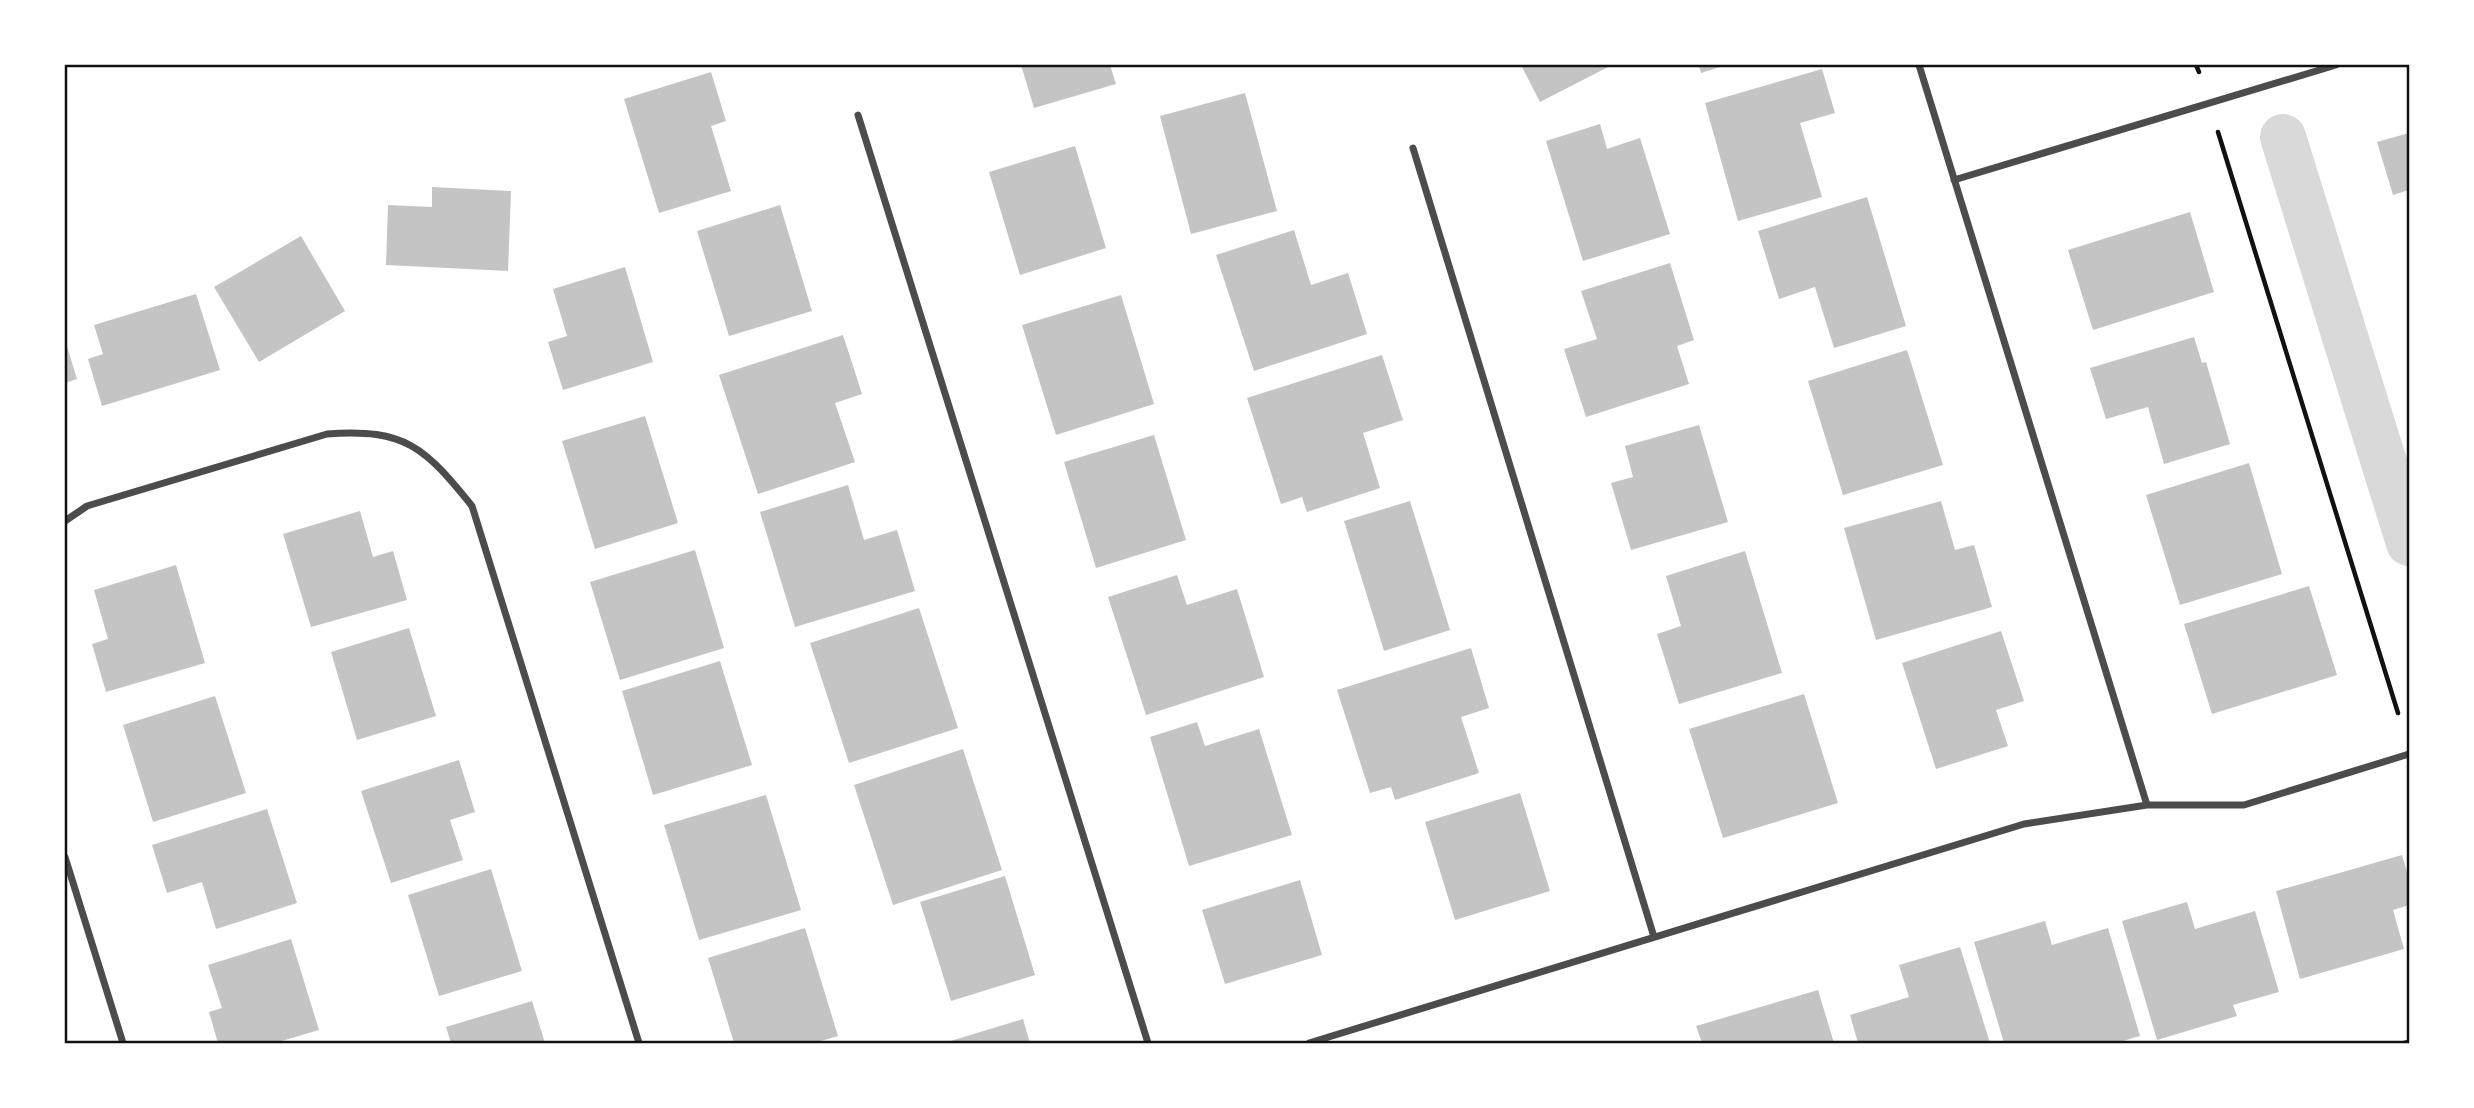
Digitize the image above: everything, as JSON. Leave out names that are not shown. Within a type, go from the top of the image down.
[{"type":"street","points":[[1919,65],[2147,805]]},
{"type":"street","points":[[1954,180],[2336,65]]},
{"type":"street","points":[[858,115],[1148,1043]]},
{"type":"street","points":[[1413,148],[1654,937]]},
{"type":"street","points":[[65,521],[87,506],[327,434],[365,431],[404,441],[439,465],[472,506],[639,1043]]},
{"type":"street","points":[[1309,1043],[2025,824],[2147,805],[2244,805],[2409,754]]},
{"type":"street","points":[[65,857],[123,1043]]},
{"type":"path","points":[[2196,65],[2199,72]]},
{"type":"path","points":[[2218,132],[2398,713]]},
{"type":"path","points":[[2404,1043],[2409,1042]]},
{"type":"building","points":[[1021,65],[1110,65],[1116,84],[1034,108]]},
{"type":"building","points":[[1521,65],[1612,65],[1540,102]]},
{"type":"building","points":[[1699,65],[1726,65],[1701,73]]},
{"type":"building","points":[[1822,69],[1835,113],[1800,123],[1822,197],[1738,221],[1705,103]]},
{"type":"building","points":[[711,72],[726,121],[711,126],[731,191],[659,213],[624,99]]},
{"type":"building","points":[[1245,93],[1277,211],[1191,234],[1160,116]]},
{"type":"building","points":[[1600,124],[1607,149],[1640,138],[1670,234],[1583,261],[1546,141]]},
{"type":"building","points":[[2409,133],[2409,190],[2393,195],[2377,142]]},
{"type":"building","points":[[1075,146],[1106,248],[1020,275],[989,172]]},
{"type":"building","points":[[432,187],[511,191],[508,271],[386,265],[388,205],[432,207]]},
{"type":"building","points":[[1867,197],[1906,326],[1834,348],[1815,287],[1779,299],[1758,231]]},
{"type":"building","points":[[780,205],[812,311],[729,336],[697,231]]},
{"type":"building","points":[[2190,212],[2214,292],[2093,330],[2068,250]]},
{"type":"building","points":[[1294,230],[1311,285],[1348,273],[1367,334],[1254,371],[1216,255]]},
{"type":"building","points":[[301,236],[345,311],[259,362],[214,287]]},
{"type":"building","points":[[1670,263],[1694,340],[1677,346],[1689,384],[1586,417],[1564,349],[1597,339],[1581,291]]},
{"type":"building","points":[[625,267],[653,362],[563,390],[548,342],[567,336],[553,289]]},
{"type":"building","points":[[196,294],[220,370],[102,406],[88,359],[103,354],[94,325]]},
{"type":"building","points":[[1121,295],[1154,404],[1056,435],[1022,325]]},
{"type":"building","points":[[843,335],[862,394],[835,403],[855,462],[758,494],[719,375]]},
{"type":"building","points":[[2194,337],[2202,363],[2206,362],[2230,444],[2164,464],[2148,407],[2106,419],[2090,368]]},
{"type":"building","points":[[65,340],[77,379],[65,383]]},
{"type":"building","points":[[1907,350],[1943,465],[1843,495],[1808,381]]},
{"type":"building","points":[[1382,355],[1403,420],[1363,433],[1380,488],[1307,512],[1302,497],[1281,504],[1247,398]]},
{"type":"building","points":[[645,416],[678,523],[595,549],[562,441]]},
{"type":"building","points":[[1699,425],[1728,522],[1631,550],[1611,483],[1633,477],[1625,446]]},
{"type":"building","points":[[1154,435],[1186,540],[1096,568],[1064,462]]},
{"type":"building","points":[[2249,463],[2282,574],[2180,605],[2146,495]]},
{"type":"building","points":[[848,485],[864,540],[897,530],[915,591],[795,627],[760,512]]},
{"type":"building","points":[[1410,501],[1450,630],[1384,651],[1344,521]]},
{"type":"building","points":[[1941,501],[1955,550],[1974,545],[1992,607],[1876,640],[1844,528]]},
{"type":"building","points":[[360,511],[373,557],[393,551],[407,600],[311,627],[283,534]]},
{"type":"building","points":[[695,550],[724,648],[620,680],[590,582]]},
{"type":"building","points":[[1745,551],[1782,673],[1679,704],[1657,634],[1681,626],[1666,576]]},
{"type":"building","points":[[176,565],[205,663],[106,692],[92,644],[108,639],[94,590]]},
{"type":"building","points":[[1177,575],[1187,605],[1237,589],[1264,677],[1146,715],[1108,597]]},
{"type":"building","points":[[2309,586],[2337,675],[2212,714],[2184,624]]},
{"type":"building","points":[[919,608],[958,728],[849,763],[810,643]]},
{"type":"building","points":[[409,628],[436,716],[357,740],[331,652]]},
{"type":"building","points":[[2001,631],[2024,701],[1996,710],[2008,746],[1936,769],[1902,663]]},
{"type":"building","points":[[1471,648],[1489,708],[1461,717],[1479,773],[1395,800],[1391,787],[1370,793],[1337,690]]},
{"type":"building","points":[[720,661],[752,765],[653,795],[622,691]]},
{"type":"building","points":[[1804,694],[1838,803],[1723,838],[1689,729]]},
{"type":"building","points":[[215,696],[246,793],[153,822],[123,725]]},
{"type":"building","points":[[1197,722],[1205,746],[1259,729],[1292,835],[1189,866],[1150,737]]},
{"type":"building","points":[[963,749],[1002,870],[893,905],[854,785]]},
{"type":"building","points":[[459,760],[475,812],[450,820],[463,860],[391,883],[361,791]]},
{"type":"building","points":[[1520,793],[1550,891],[1455,920],[1425,822]]},
{"type":"building","points":[[766,795],[801,910],[699,940],[664,825]]},
{"type":"building","points":[[267,809],[297,903],[216,929],[202,882],[167,893],[152,845]]},
{"type":"building","points":[[2402,855],[2409,879],[2409,905],[2393,910],[2404,949],[2300,979],[2276,891]]},
{"type":"building","points":[[491,869],[522,971],[439,996],[408,895]]},
{"type":"building","points":[[1005,876],[1035,975],[951,1001],[920,902]]},
{"type":"building","points":[[1300,880],[1322,955],[1225,984],[1202,910]]},
{"type":"building","points":[[2187,902],[2195,929],[2255,911],[2279,992],[2233,1005],[2237,1016],[2157,1040],[2122,921]]},
{"type":"building","points":[[2045,921],[2052,945],[2108,928],[2140,1036],[2116,1043],[2004,1043],[1974,942]]},
{"type":"building","points":[[805,928],[838,1036],[814,1043],[734,1043],[708,958]]},
{"type":"building","points":[[291,939],[319,1030],[275,1043],[218,1043],[209,1012],[222,1008],[208,965]]},
{"type":"building","points":[[1960,947],[1990,1043],[1858,1043],[1850,1015],[1909,997],[1899,965]]},
{"type":"building","points":[[1818,990],[1834,1043],[1702,1043],[1696,1026]]},
{"type":"building","points":[[532,1001],[545,1043],[451,1043],[446,1027]]},
{"type":"building","points":[[1023,1019],[1030,1043],[944,1043]]},
{"type":"waterway","points":[[2283,137],[2409,543]]}]
